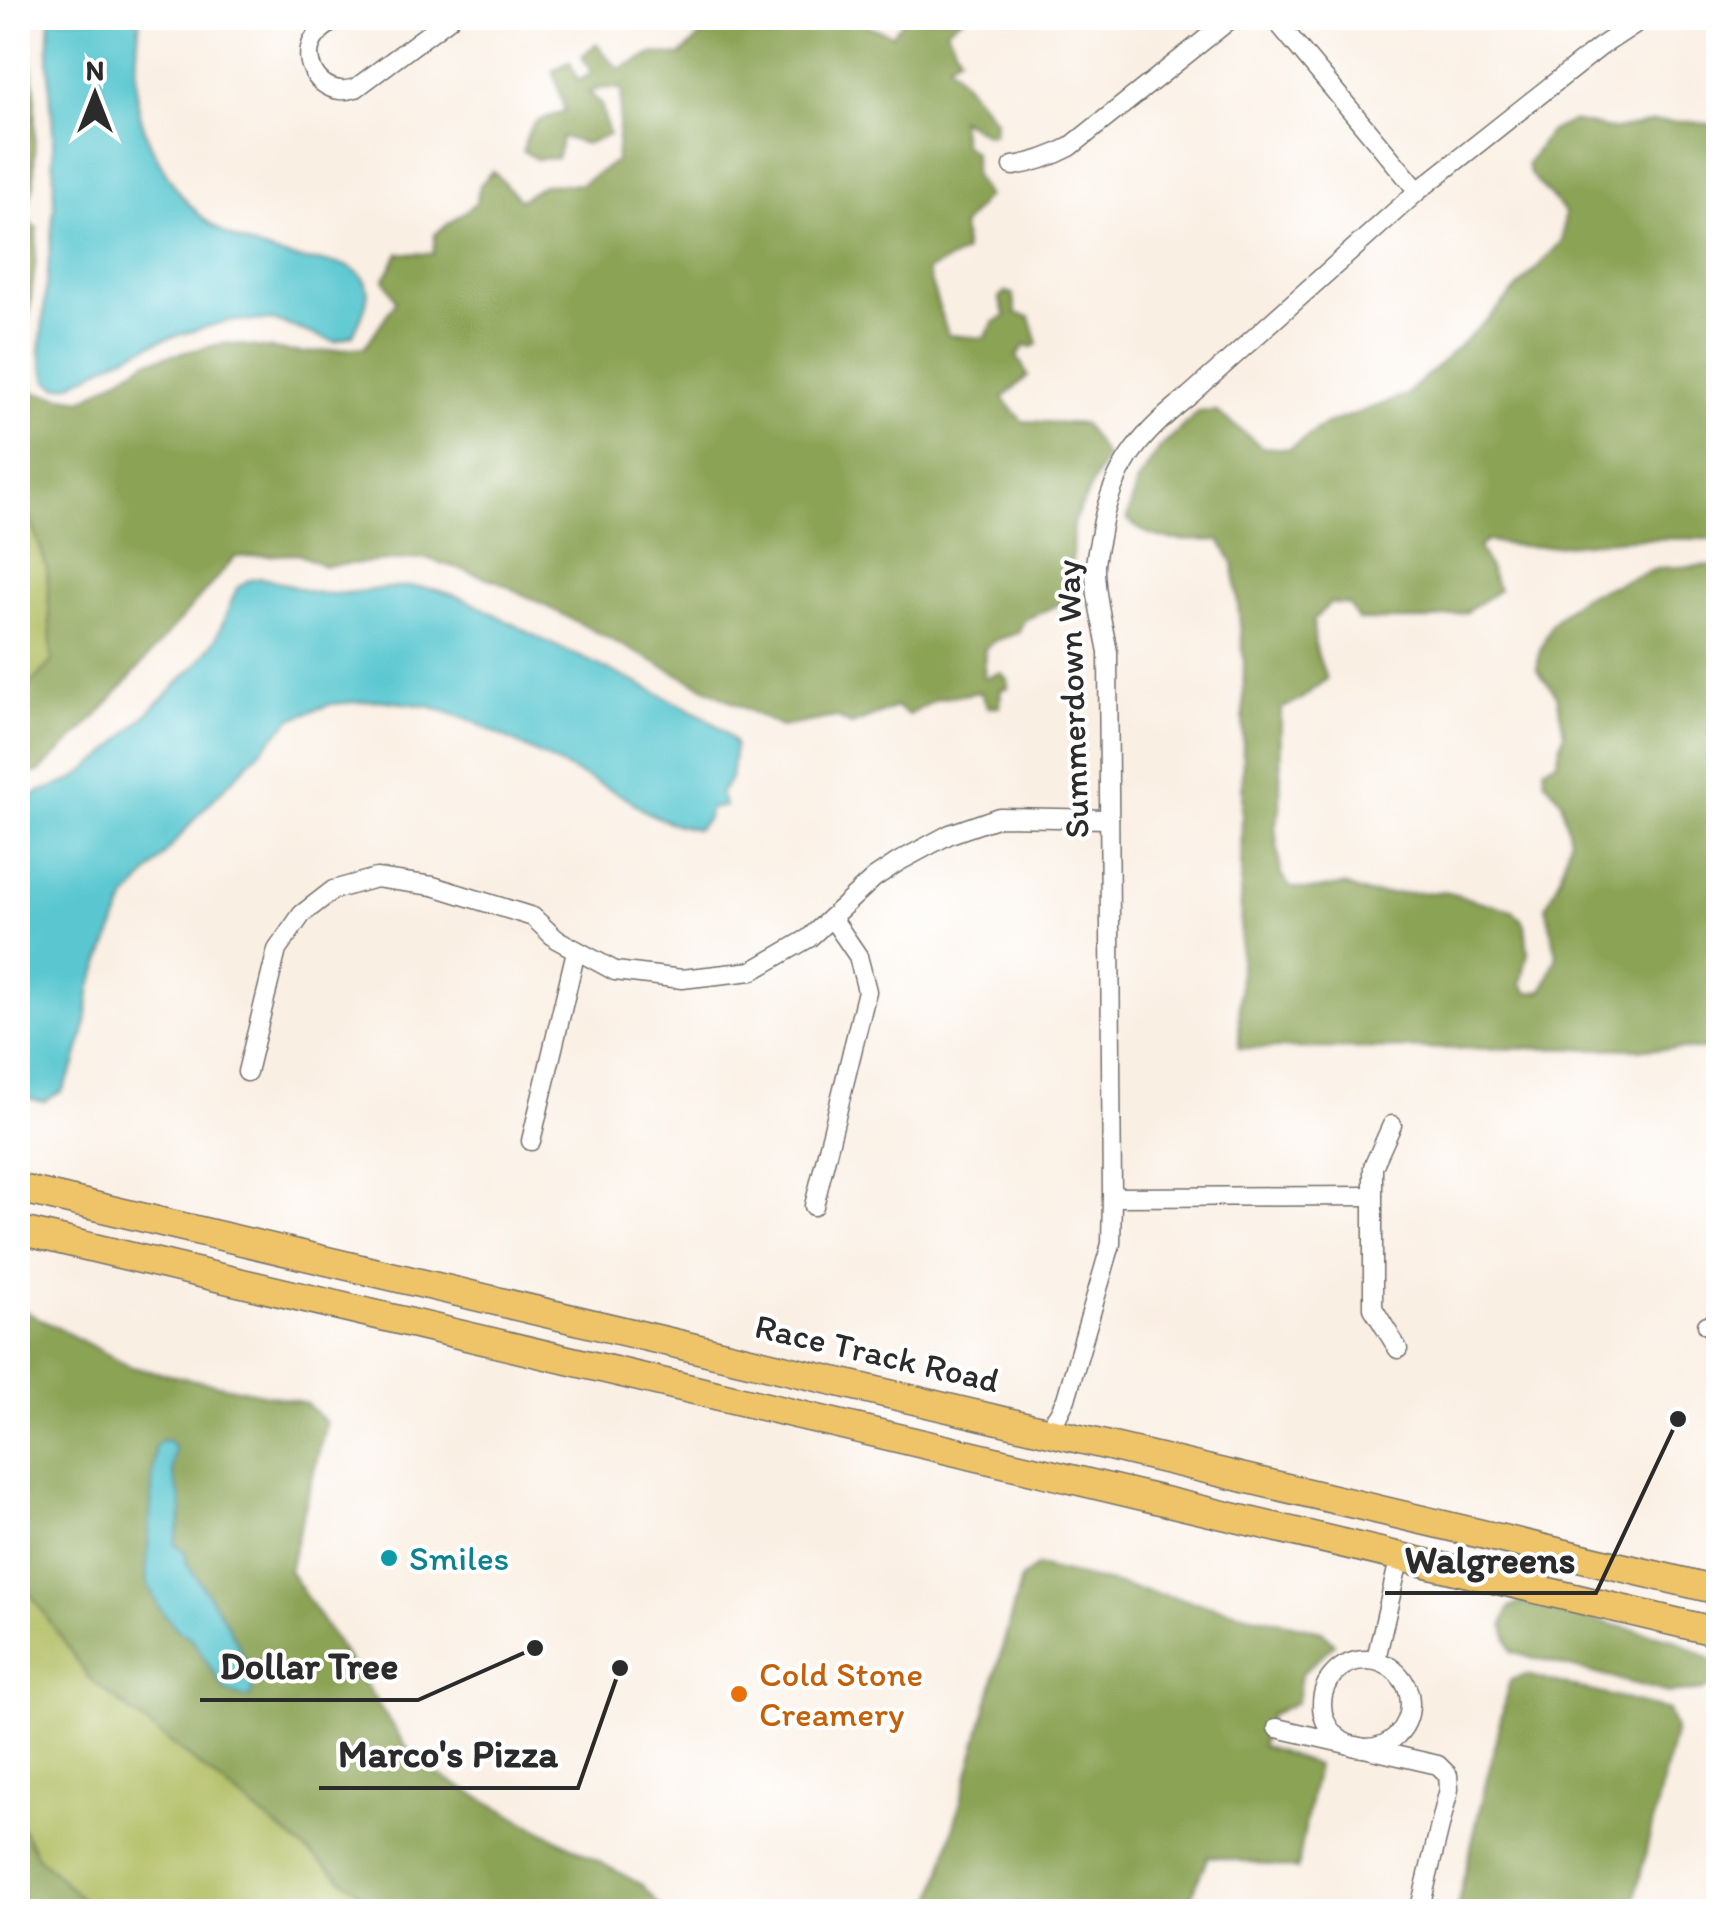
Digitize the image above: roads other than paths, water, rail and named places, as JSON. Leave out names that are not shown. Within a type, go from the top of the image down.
[{"type":"main road","name":"Race Track Road","points":[[18,1188],[1718,1590]]},
{"type":"main road","points":[[18,1230],[1718,1632]]},
{"type":"main road","points":[[513,1347],[522,1307]]},
{"type":"main road","points":[[1400,1556],[1408,1517]]},
{"type":"street","points":[[342,18],[327,24],[317,34],[310,44],[308,60],[315,76],[340,90],[356,88],[450,18]]},
{"type":"street","points":[[1013,166],[1050,158],[1070,147],[1232,18]]},
{"type":"street","points":[[1274,18],[1418,191]]},
{"type":"street","name":"Summerdown Way","points":[[1046,1432],[1066,1399],[1111,1244],[1108,652],[1095,567],[1112,486],[1129,455],[1160,419],[1418,191],[1600,47],[1644,18]]},
{"type":"street","points":[[247,1072],[277,950],[302,914],[332,890],[376,878],[433,886],[533,917],[556,939],[615,971],[682,979],[752,971],[810,938],[874,878],[950,834],[999,817],[1109,820]]},
{"type":"street","points":[[814,1206],[867,991],[858,956],[832,918]]},
{"type":"street","points":[[532,1141],[576,951]]},
{"type":"street","points":[[1392,1125],[1373,1168],[1373,1308],[1398,1349]]},
{"type":"street","points":[[1112,1197],[1373,1196]]},
{"type":"street","points":[[1376,1659],[1400,1556]]},
{"type":"street","points":[[1376,1659],[1391,1666],[1404,1681],[1410,1702],[1408,1722],[1391,1742],[1356,1747],[1328,1729],[1322,1712],[1324,1692],[1333,1674],[1347,1664],[1376,1659]]},
{"type":"street","points":[[1277,1728],[1438,1765],[1448,1775],[1449,1789],[1419,1912]]},
{"type":"water","points":[[50,18],[140,18],[137,95],[145,130],[162,167],[199,214],[232,237],[276,254],[342,265],[357,272],[367,292],[353,335],[335,342],[273,320],[227,321],[162,340],[70,385],[58,387],[47,381],[40,353],[54,207]]},
{"type":"water","points":[[260,578],[324,594],[407,587],[445,592],[652,690],[713,723],[735,744],[731,778],[720,794],[725,806],[709,809],[708,818],[697,829],[670,822],[470,720],[429,706],[379,700],[331,704],[291,719],[198,815],[125,901],[91,986],[85,1029],[62,1091],[43,1102],[18,1096],[18,800],[73,780],[105,756],[198,663],[216,639],[237,588]]},
{"type":"water","points":[[161,1440],[170,1441],[175,1449],[173,1469],[182,1512],[175,1544],[186,1553],[186,1562],[240,1649],[252,1684],[250,1697],[225,1690],[193,1640],[174,1626],[158,1606],[146,1579],[155,1447]]},
{"type":"place","name":"Walgreens","points":[[1678,1419]]},
{"type":"place","name":"Smiles","points":[[389,1558]]},
{"type":"place","name":"Dollar Tree","points":[[535,1648]]},
{"type":"place","name":"Marco's Pizza","points":[[620,1668]]},
{"type":"place","name":"Cold Stone Creamery","points":[[739,1694]]}]
